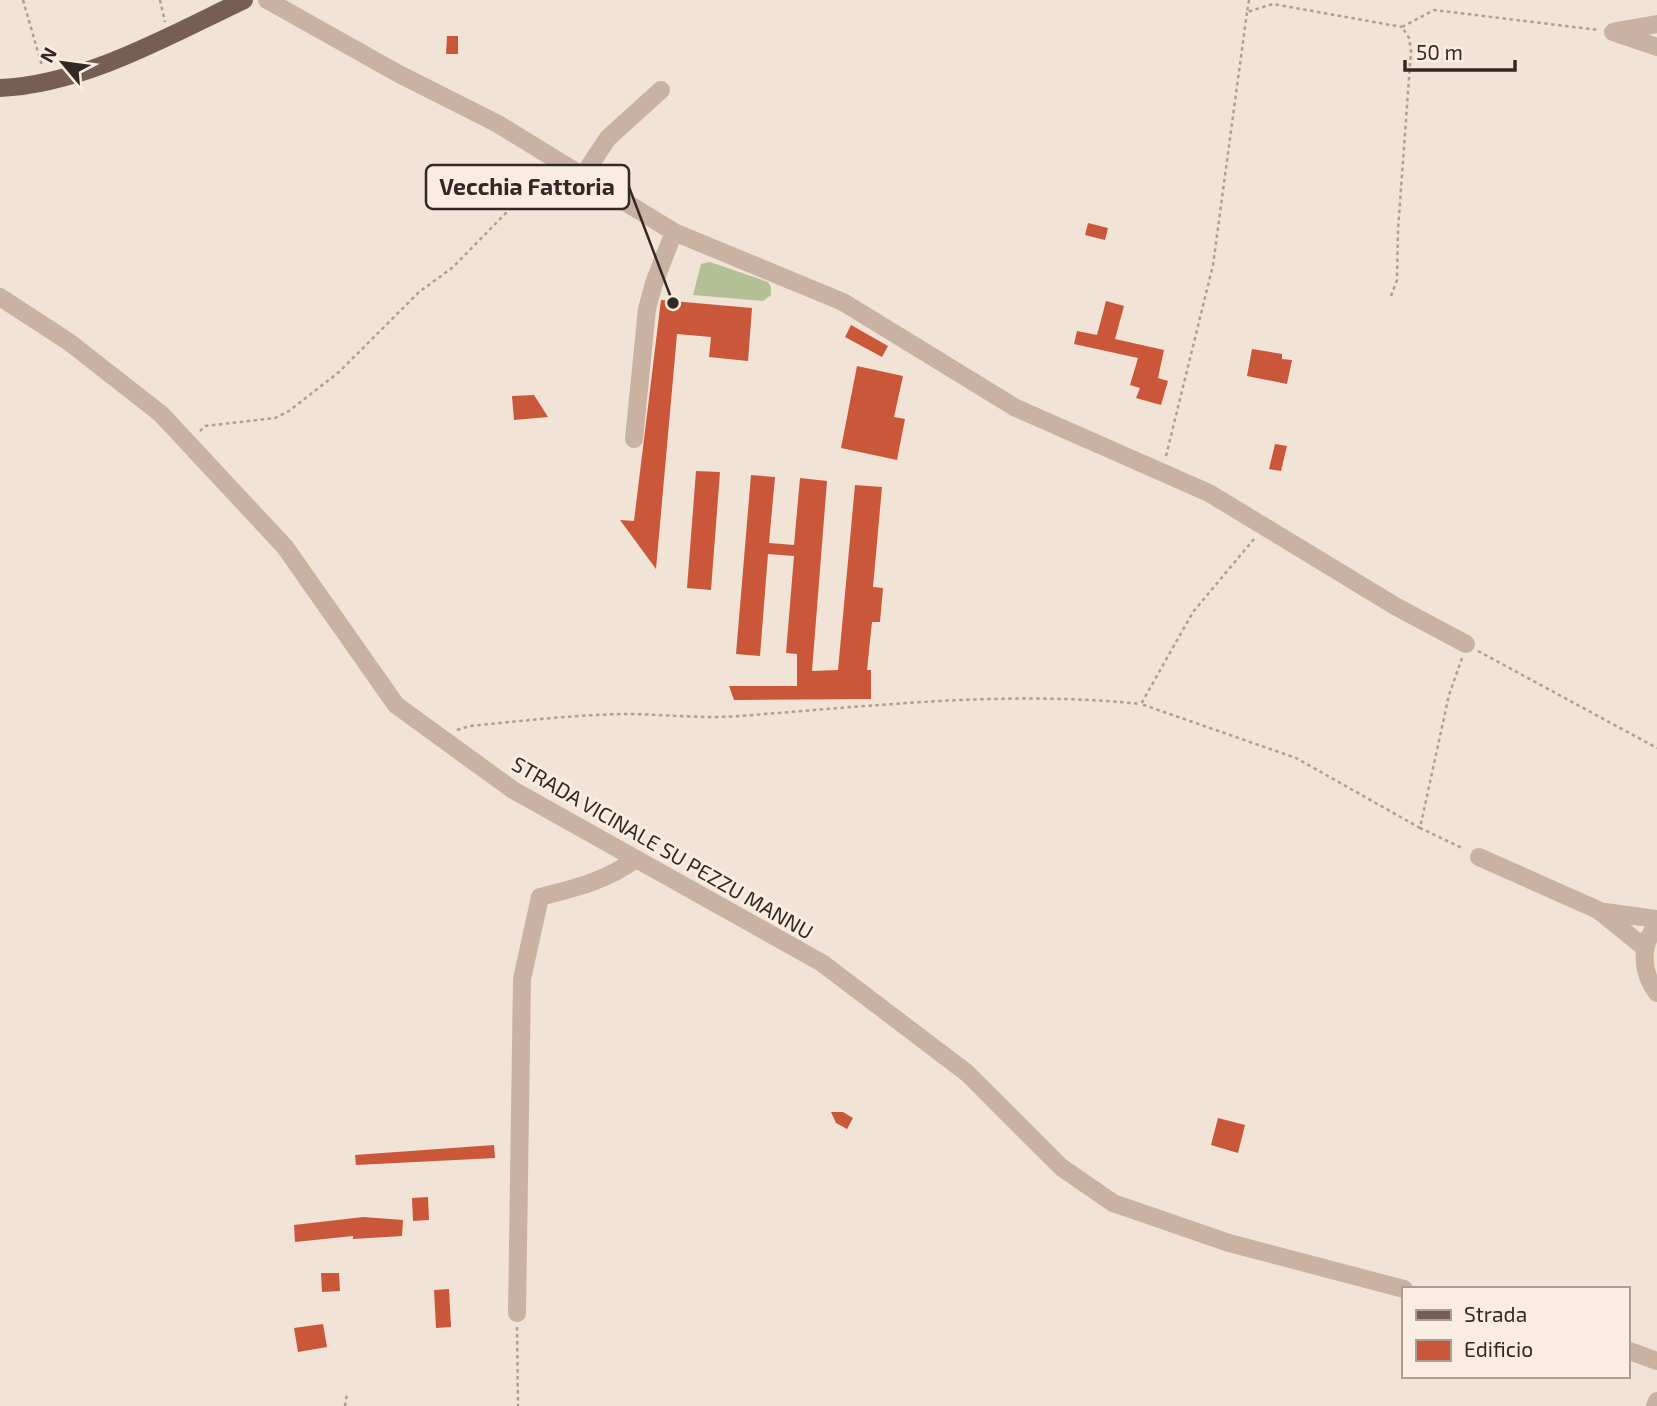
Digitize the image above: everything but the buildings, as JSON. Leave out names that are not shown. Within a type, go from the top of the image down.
[{"type":"main road","points":[[0,88],[76,74],[244,0]]},
{"type":"street","points":[[267,0],[584,174],[674,232],[843,302],[1016,408],[1163,470],[1265,524],[1395,606],[1466,644]]},
{"type":"street","points":[[1613,32],[1657,24]]},
{"type":"street","points":[[1613,32],[1657,47]]},
{"type":"street","points":[[584,174],[608,138],[661,90]]},
{"type":"street","points":[[634,439],[647,309],[674,232]]},
{"type":"street","name":"STRADA VICINALE SU PEZZU MANNU","points":[[0,297],[69,342],[161,414],[285,547],[396,705],[513,790],[822,963],[967,1073],[1061,1167],[1113,1203],[1228,1243],[1402,1288]]},
{"type":"street","points":[[1479,857],[1598,910],[1645,948]]},
{"type":"street","points":[[517,1313],[522,979],[531,928],[540,897],[595,883],[615,875],[636,859]]},
{"type":"street","points":[[1598,910],[1657,919]]},
{"type":"street","points":[[1657,925],[1645,948],[1645,970],[1657,993]]},
{"type":"street","points":[[1629,1351],[1657,1361]]},
{"type":"street","points":[[1656,1406],[1657,1401]]},
{"type":"path","points":[[23,0],[42,62],[42,80]]},
{"type":"path","points":[[160,0],[167,36]]},
{"type":"path","points":[[1163,470],[1213,265],[1249,0]]},
{"type":"path","points":[[1247,12],[1273,4],[1402,27],[1434,10],[1613,32]]},
{"type":"path","points":[[1391,296],[1398,280],[1398,230],[1411,51],[1409,38],[1402,27]]},
{"type":"path","points":[[187,443],[205,426],[275,418],[289,411],[339,372],[419,292],[452,268],[558,160]]},
{"type":"path","points":[[1141,704],[1193,612],[1265,524]]},
{"type":"path","points":[[1420,828],[1449,695],[1466,644],[1657,748]]},
{"type":"path","points":[[440,736],[470,726],[560,717],[624,714],[737,717],[971,697],[1105,700],[1141,704],[1296,758],[1420,828],[1479,857]]},
{"type":"path","points":[[517,1313],[518,1406]]},
{"type":"path","points":[[345,1406],[347,1394]]},
{"type":"green space","points":[[710,262],[768,282],[771,295],[763,301],[693,295],[701,264]]},
{"type":"place","name":"Vecchia Fattoria","points":[[673,303]]}]
